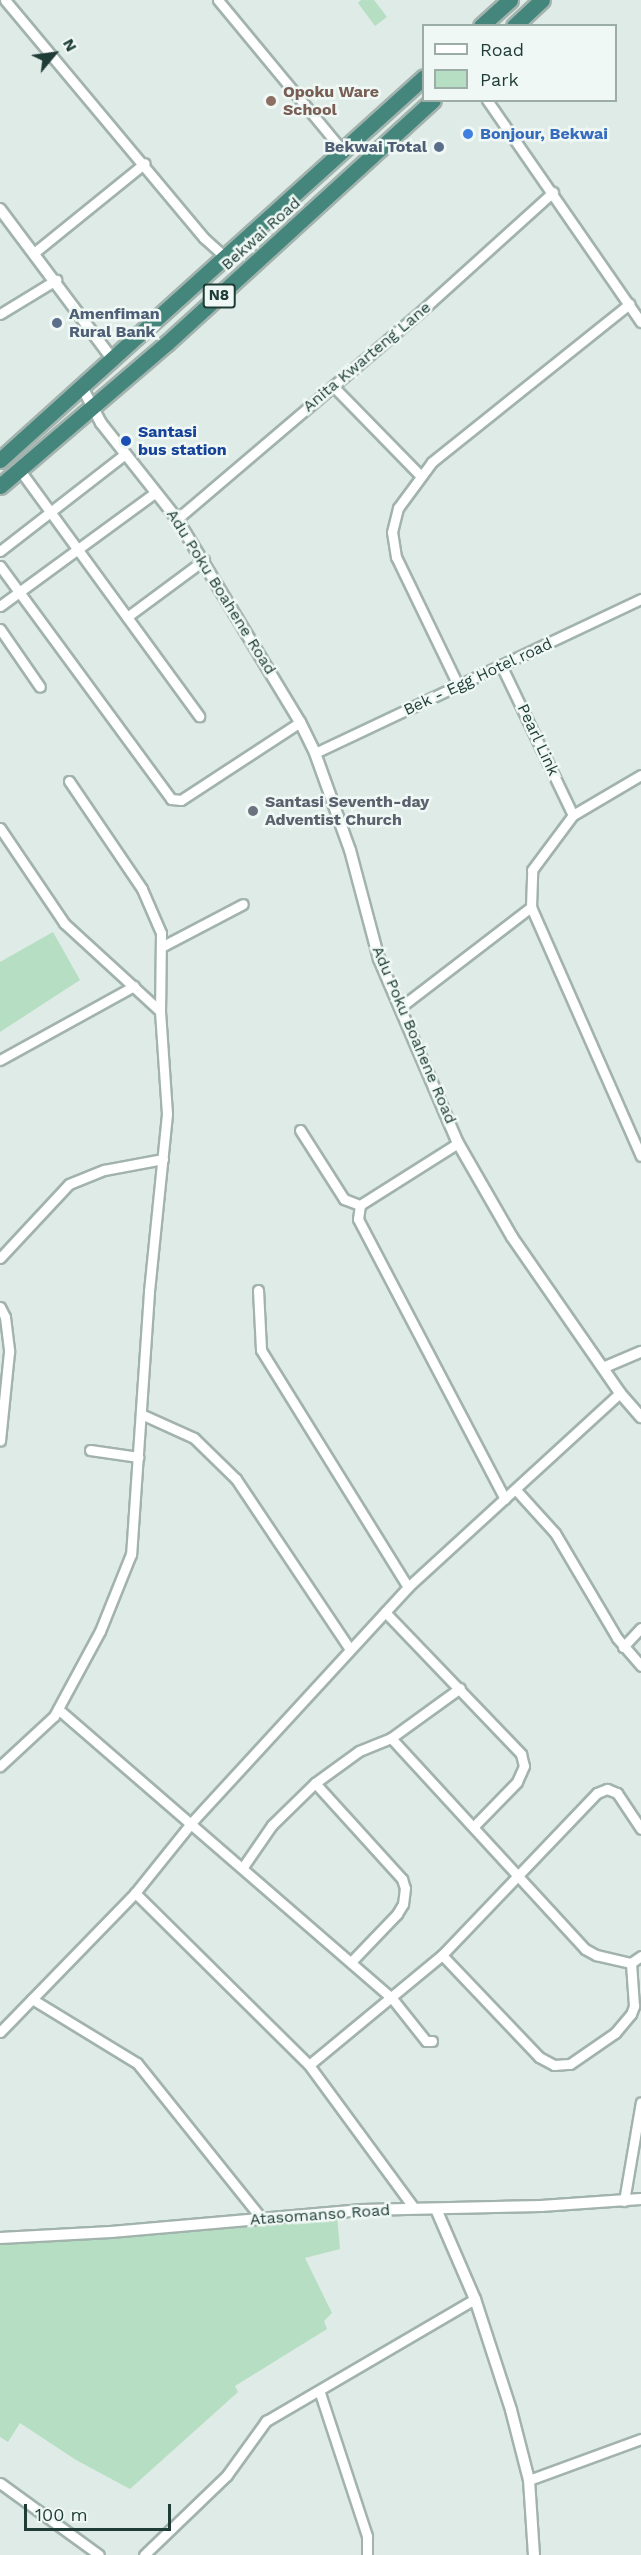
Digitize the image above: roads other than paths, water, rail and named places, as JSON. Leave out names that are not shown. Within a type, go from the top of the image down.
[{"type":"highway","points":[[483,24],[510,0]]},
{"type":"highway","points":[[516,24],[542,0]]},
{"type":"highway","name":"Bekwai Road","points":[[0,460],[422,78]]},
{"type":"highway","name":"Bekwai Road","points":[[0,486],[284,237],[432,102]]},
{"type":"highway","points":[[267,216],[284,237]]},
{"type":"street","points":[[5,0],[145,163],[204,238],[225,257]]},
{"type":"street","points":[[218,0],[342,150]]},
{"type":"street","points":[[488,102],[641,322]]},
{"type":"street","points":[[35,252],[145,163]]},
{"type":"street","name":"Anita Kwarteng Lane","points":[[177,519],[333,386],[553,192]]},
{"type":"street","points":[[0,209],[56,280],[113,360]]},
{"type":"street","points":[[0,314],[56,280]]},
{"type":"street","points":[[458,685],[396,557],[393,532],[398,508],[419,474],[483,418],[629,304]]},
{"type":"street","points":[[333,386],[419,474]]},
{"type":"street","name":"Adu Poku Boahene Road","points":[[81,387],[91,407],[125,454],[177,519],[300,723],[315,753],[350,850],[379,959],[402,1006],[458,1143],[512,1237],[605,1367],[620,1393],[641,1417]]},
{"type":"street","points":[[0,551],[125,454]]},
{"type":"street","points":[[19,469],[199,716]]},
{"type":"street","points":[[0,606],[77,547],[156,492]]},
{"type":"street","points":[[127,617],[204,561]]},
{"type":"street","points":[[0,566],[171,800],[181,801],[300,723]]},
{"type":"street","name":"Bek - Egg Hotel road","points":[[315,753],[641,599]]},
{"type":"street","points":[[0,629],[40,687]]},
{"type":"street","name":"Pearl Link","points":[[501,666],[573,815]]},
{"type":"street","points":[[641,775],[573,815],[532,870],[531,907],[641,1156]]},
{"type":"street","points":[[0,1766],[37,1736],[58,1709],[100,1631],[127,1565],[133,1541],[141,1414],[167,1114],[160,1011],[163,946],[142,889],[69,781]]},
{"type":"street","points":[[0,828],[64,922],[160,1011]]},
{"type":"street","points":[[163,946],[243,904]]},
{"type":"street","points":[[402,1006],[531,907]]},
{"type":"street","points":[[0,1060],[134,986]]},
{"type":"street","points":[[300,1130],[344,1199],[360,1204],[458,1143]]},
{"type":"street","points":[[0,1258],[69,1184],[104,1170],[163,1159]]},
{"type":"street","points":[[360,1204],[358,1219],[505,1499]]},
{"type":"street","points":[[258,1290],[261,1350],[408,1587]]},
{"type":"street","points":[[0,1307],[5,1317],[9,1352],[0,1441]]},
{"type":"street","points":[[605,1367],[641,1352]]},
{"type":"street","points":[[0,2032],[135,1893],[192,1822],[349,1648],[408,1587],[620,1393]]},
{"type":"street","points":[[141,1414],[194,1438],[236,1479],[349,1648]]},
{"type":"street","points":[[90,1450],[138,1457]]},
{"type":"street","points":[[516,1490],[568,1551],[623,1647],[641,1666]]},
{"type":"street","points":[[384,1612],[517,1746],[524,1766],[517,1782],[474,1826]]},
{"type":"street","points":[[623,1647],[641,1628]]},
{"type":"street","points":[[243,1867],[272,1825],[315,1783],[359,1751],[391,1738],[460,1688]]},
{"type":"street","points":[[58,1709],[192,1822],[392,1997],[426,2041],[432,2041]]},
{"type":"street","points":[[391,1738],[590,1953],[632,1963]]},
{"type":"street","points":[[315,1783],[402,1879],[405,1888],[404,1904],[397,1914],[351,1962]]},
{"type":"street","points":[[309,2065],[442,1955],[516,1875],[601,1791],[617,1793],[641,1829]]},
{"type":"street","points":[[135,1893],[309,2065],[414,2208]]},
{"type":"street","points":[[442,1955],[538,2057],[554,2065],[570,2064],[609,2038],[631,2014],[634,2006],[632,1963]]},
{"type":"street","points":[[632,1963],[641,1956]]},
{"type":"street","points":[[32,2000],[137,2063],[262,2219]]},
{"type":"street","points":[[624,2201],[641,2102]]},
{"type":"street","name":"Atasomanso Road","points":[[0,2238],[414,2208],[436,2209],[641,2199]]},
{"type":"street","points":[[436,2209],[476,2299],[511,2410],[529,2480],[534,2555]]},
{"type":"street","points":[[144,2555],[228,2475],[266,2421],[320,2392],[476,2299]]},
{"type":"street","points":[[320,2392],[368,2536],[367,2555]]},
{"type":"street","points":[[529,2480],[641,2439]]},
{"type":"street","points":[[0,2483],[99,2555]]},
{"type":"place","name":"Opoku Ware School","points":[[271,101]]},
{"type":"place","name":"Bonjour, Bekwai","points":[[468,134]]},
{"type":"place","name":"Bekwai Total","points":[[439,147]]},
{"type":"place","name":"Amenfiman Rural Bank","points":[[57,323]]},
{"type":"place","name":"Santasi bus station","points":[[126,441]]},
{"type":"place","name":"Santasi Seventh-day Adventist Church","points":[[253,811]]}]
